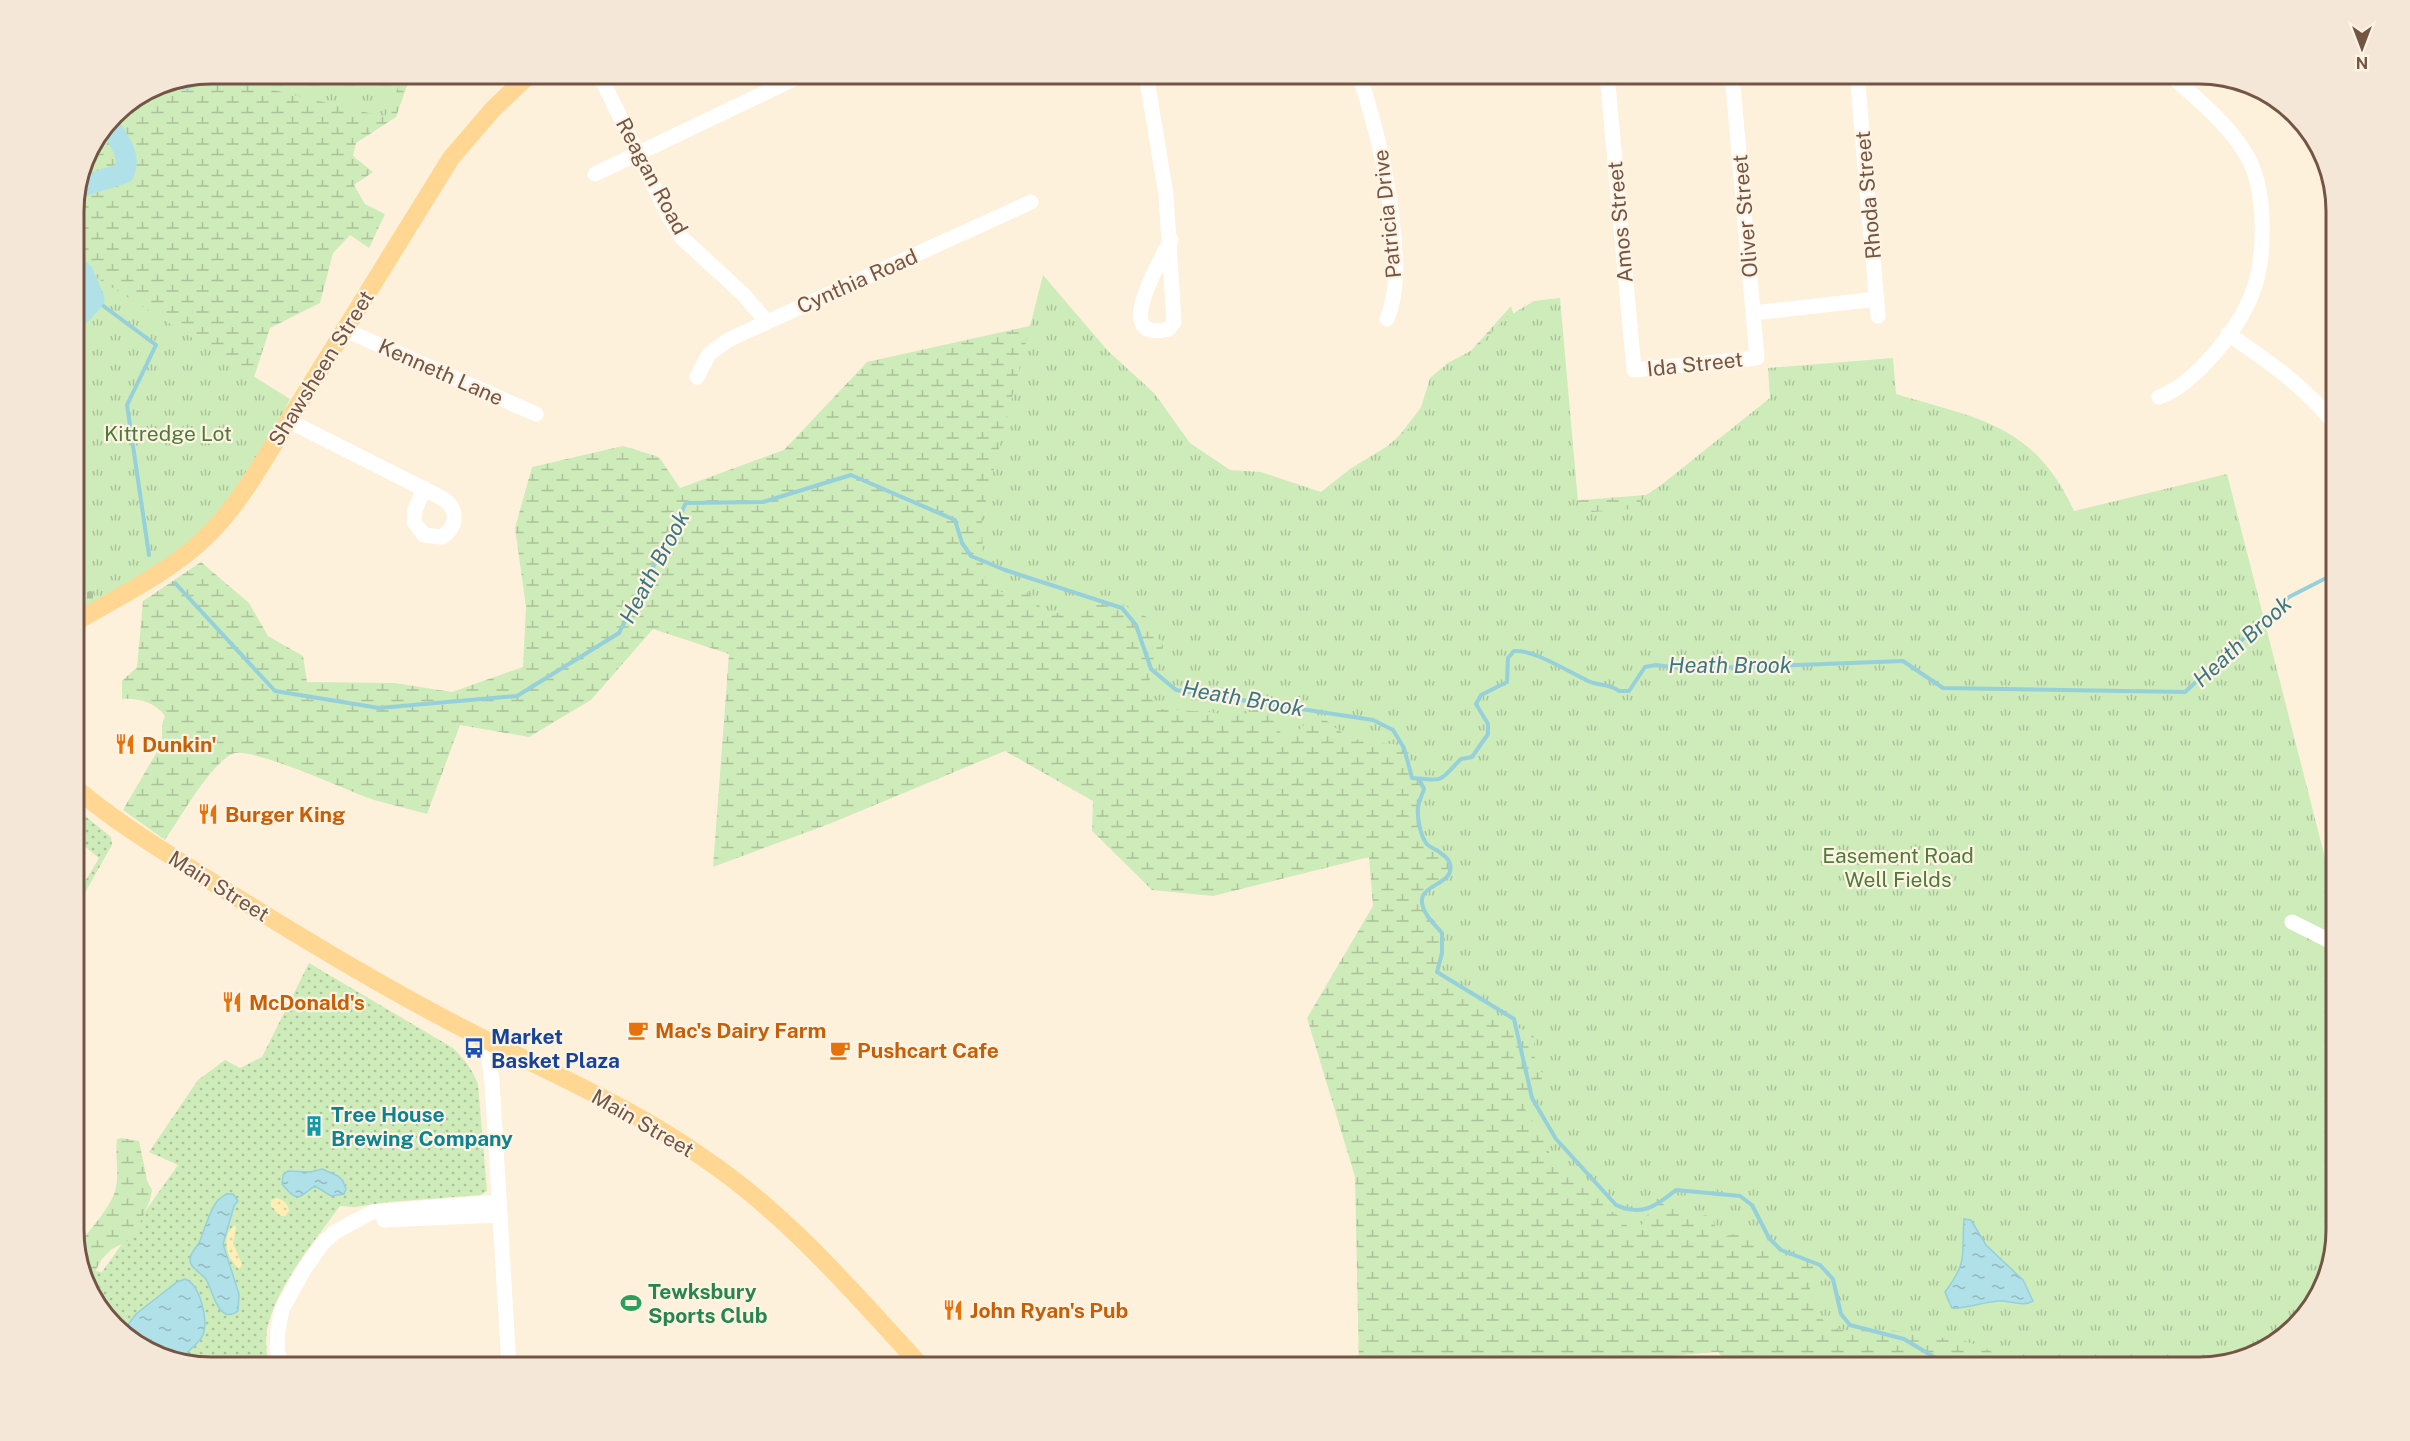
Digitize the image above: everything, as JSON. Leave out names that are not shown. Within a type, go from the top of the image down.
[{"type":"main road","name":"Shawsheen Street","points":[[84,616],[172,564],[207,536],[246,488],[450,158],[493,109],[519,84]]},
{"type":"main road","name":"Main Street","points":[[84,795],[131,831],[370,979],[663,1131],[735,1180],[792,1228],[912,1357]]},
{"type":"street","name":"Reagan Road","points":[[604,84],[668,215],[682,238],[743,294],[767,322]]},
{"type":"street","points":[[595,174],[783,84]]},
{"type":"street","points":[[1148,84],[1171,240],[1174,324],[1169,329],[1154,331],[1144,327],[1141,322],[1141,303],[1171,240]]},
{"type":"street","name":"Patricia Drive","points":[[1362,84],[1377,132],[1388,183],[1396,274],[1393,300],[1387,320]]},
{"type":"street","name":"Amos Street","points":[[1608,84],[1634,370]]},
{"type":"street","name":"Oliver Street","points":[[1733,84],[1757,358]]},
{"type":"street","name":"Rhoda Street","points":[[1858,84],[1878,316]]},
{"type":"street","points":[[2159,397],[2190,379],[2228,334],[2251,296],[2261,259],[2258,190],[2248,157],[2227,128],[2180,84]]},
{"type":"street","name":"Cynthia Road","points":[[697,377],[709,354],[717,346],[1031,202]]},
{"type":"street","points":[[1753,313],[1877,299]]},
{"type":"street","name":"Kenneth Lane","points":[[345,330],[536,414]]},
{"type":"street","points":[[2228,334],[2261,357],[2326,413]]},
{"type":"street","name":"Ida Street","points":[[1634,370],[1757,358]]},
{"type":"street","points":[[289,421],[423,488]]},
{"type":"street","points":[[2292,922],[2326,939]]},
{"type":"street","points":[[486,1040],[492,1081],[508,1357]]},
{"type":"street","points":[[279,1357],[278,1330],[282,1309],[305,1268],[322,1244],[335,1232],[352,1224],[498,1208]]},
{"type":"green space","points":[[249,84],[400,84],[385,117]]},
{"type":"green space","points":[[408,84],[396,117],[356,143],[353,156],[373,172],[354,185],[365,204],[385,214],[369,248],[350,235],[333,253],[320,303],[270,328],[252,383],[84,346],[84,203],[88,178],[101,148],[121,121],[134,110],[155,97],[186,86]]},
{"type":"green space","name":"Easement Road Well Fields","points":[[1043,275],[1108,351],[1155,394],[1190,443],[1230,470],[1261,472],[1321,492],[1350,469],[1386,447],[1413,425],[1420,411],[1430,378],[1448,363],[1476,348],[1506,318],[1534,301],[1560,298],[1579,513],[1631,509],[1770,398],[1768,368],[1893,358],[1896,394],[1978,419],[2022,442],[2041,460],[2058,482],[2074,511],[2227,474],[2326,862],[2326,1230],[2322,1263],[2309,1293],[2289,1320],[2276,1331],[2232,1353],[2199,1357],[2000,1357],[1971,1343],[1910,1332],[1869,1329],[1850,1331],[1830,1327],[1821,1318],[1810,1289],[1813,1268],[1805,1257],[1777,1261],[1744,1234],[1721,1237],[1709,1217],[1706,1215],[1689,1219],[1666,1199],[1652,1199],[1647,1217],[1641,1226],[1628,1227],[1619,1216],[1604,1207],[1591,1184],[1584,1182],[1575,1172],[1552,1162],[1542,1129],[1533,1122],[1525,1109],[1528,1099],[1543,1074],[1535,1063],[1532,1033],[1497,1020],[1483,1005],[1466,1001],[1462,989],[1452,978],[1437,972],[1443,934],[1438,924],[1423,908],[1421,894],[1423,890],[1445,878],[1451,866],[1444,855],[1427,839],[1420,825],[1421,785],[1420,779],[1415,778],[1408,768],[1410,750],[1408,746],[1350,739],[1323,718],[1316,717],[1310,719],[1292,737],[1284,737],[1269,708],[1266,704],[1260,703],[1252,711],[1230,716],[1210,712],[1161,709],[1152,700],[1149,681],[1162,658],[1163,646],[1148,618],[1104,597],[1067,612],[1056,613],[1045,612],[1026,591],[998,592],[987,584],[983,572],[982,516]]},
{"type":"green space","name":"Kittredge Lot","points":[[97,278],[290,399],[238,504],[166,570],[99,607],[84,572],[84,283]]},
{"type":"green space","name":"Easement Road Well Fields","points":[[1511,306],[1570,501],[1646,495],[1837,378],[2264,1339],[2232,1353],[2199,1357],[1722,1357],[1718,1352],[1656,1357],[1359,1357],[1355,1177],[1307,1018],[1373,906],[1369,857],[1213,896],[1152,890],[1092,831],[1093,801],[1005,751],[829,824],[713,867],[729,654],[653,629],[591,700],[529,737],[460,725],[427,814],[374,800],[279,762],[242,753],[232,754],[214,769],[165,840],[123,810],[162,743],[162,725],[165,716],[156,707],[146,702],[122,699],[122,681],[137,667],[143,601],[201,562],[249,603],[268,636],[303,656],[307,682],[395,683],[452,692],[523,667],[526,607],[515,528],[532,467],[623,446],[659,457],[680,488],[784,450],[867,362],[1066,318],[1197,463],[1312,497],[1373,469],[1427,400]]},
{"type":"green space","points":[[84,571],[97,601],[84,608]]},
{"type":"green space","points":[[84,815],[111,837],[112,845],[84,894],[84,883],[99,858],[84,846]]},
{"type":"green space","points":[[309,963],[453,1048],[464,1060],[478,1084],[487,1191],[481,1195],[355,1207],[340,1206],[297,1265],[279,1297],[267,1330],[268,1357],[211,1357],[178,1353],[148,1340],[127,1325],[105,1300],[91,1270],[102,1272],[178,1165],[149,1152],[198,1080],[225,1060],[240,1068],[262,1057]]},
{"type":"green space","points":[[117,1139],[139,1141],[147,1180],[152,1190],[135,1235],[112,1249],[101,1260],[93,1276],[86,1255],[84,1239],[114,1195],[117,1181]]},
{"type":"sand","points":[[277,1198],[288,1206],[289,1211],[285,1216],[280,1216],[271,1206],[271,1200]]},
{"type":"sand","points":[[235,1225],[233,1243],[242,1264],[240,1269],[232,1260],[227,1247],[230,1229]]},
{"type":"water","points":[[322,1169],[338,1176],[343,1181],[346,1189],[344,1194],[331,1196],[315,1186],[299,1197],[292,1195],[282,1184],[283,1175],[288,1171],[310,1172]]},
{"type":"water","points":[[226,1194],[233,1194],[238,1201],[234,1206],[223,1244],[239,1294],[238,1311],[231,1314],[221,1311],[207,1281],[192,1266],[190,1260],[212,1209]]},
{"type":"water","points":[[1964,1219],[1971,1220],[1986,1245],[2023,1280],[2033,1301],[2021,1304],[1994,1301],[1952,1308],[1945,1292],[1961,1264]]},
{"type":"water","points":[[185,1279],[190,1282],[199,1295],[204,1312],[203,1335],[186,1354],[148,1340],[127,1325],[136,1314],[177,1282]]},
{"type":"waterway","points":[[87,185],[124,173],[125,153],[113,131]]},
{"type":"waterway","points":[[84,275],[94,299],[84,310]]},
{"type":"waterway","name":"Heath Brook","points":[[94,299],[156,345],[127,405],[149,555]]},
{"type":"waterway","name":"Heath Brook","points":[[175,583],[275,691],[379,708],[517,696],[619,633],[686,503],[763,502],[851,475],[955,520],[962,543],[971,556],[1005,570],[1122,608],[1136,625],[1151,669],[1176,690],[1373,720],[1393,730],[1404,748],[1412,778],[1431,780],[1444,776],[1461,759],[1472,757],[1488,734],[1488,724],[1476,704],[1481,695],[1507,682],[1508,658],[1514,651],[1541,657],[1588,681],[1619,691],[1629,691],[1645,667],[1656,665],[1687,669],[1903,661],[1943,688],[2185,692],[2289,597],[2326,578]]},
{"type":"waterway","points":[[1419,779],[1424,789],[1418,811],[1422,835],[1427,844],[1446,857],[1450,864],[1450,872],[1446,878],[1427,891],[1422,904],[1427,915],[1442,933],[1442,953],[1437,972],[1514,1019],[1532,1098],[1556,1139],[1616,1205],[1625,1208],[1634,1210],[1648,1208],[1676,1190],[1740,1196],[1752,1205],[1769,1238],[1781,1250],[1820,1265],[1833,1279],[1841,1314],[1850,1325],[1904,1339],[1934,1357]]},
{"type":"place","name":"Dunkin'","points":[[125,744]]},
{"type":"place","name":"Burger King","points":[[208,814]]},
{"type":"place","name":"McDonald's","points":[[232,1002]]},
{"type":"place","name":"Mac's Dairy Farm","points":[[638,1030]]},
{"type":"place","name":"Market Basket Plaza","points":[[474,1048]]},
{"type":"place","name":"Pushcart Cafe","points":[[840,1050]]},
{"type":"place","name":"Tree House Brewing Company","points":[[314,1126]]},
{"type":"place","name":"Tewksbury Sports Club","points":[[631,1303]]},
{"type":"place","name":"John Ryan's Pub","points":[[953,1310]]}]
